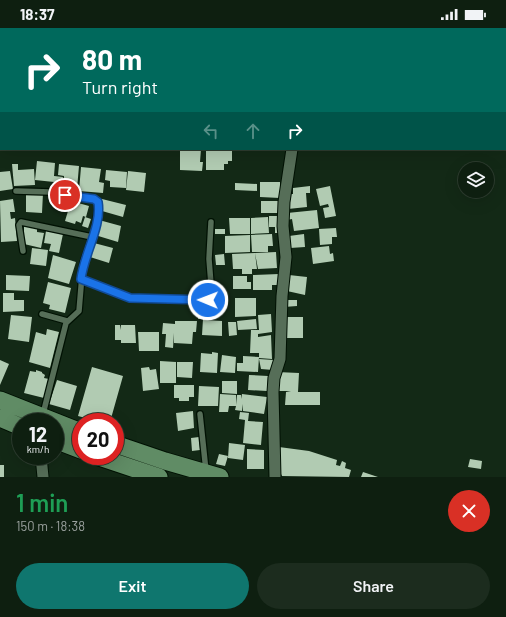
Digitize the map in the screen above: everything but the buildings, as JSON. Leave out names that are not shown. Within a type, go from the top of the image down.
[{"type":"main road","points":[[0,400],[32,413]]},
{"type":"main road","points":[[0,418],[12,423]]},
{"type":"main road","points":[[124,447],[213,475]]},
{"type":"main road","points":[[123,465],[159,477]]},
{"type":"street","points":[[275,477],[273,392],[274,378],[280,359],[282,296],[286,257],[283,226],[284,202],[292,150]]},
{"type":"street","points":[[42,465],[43,477]]},
{"type":"lane","points":[[16,191],[51,192],[96,200],[98,206],[92,237],[83,263],[79,311],[76,316],[68,321],[43,413]]},
{"type":"lane","points":[[23,251],[18,225],[21,222],[92,237]]},
{"type":"lane","points":[[81,279],[130,298],[208,300],[212,297],[209,259],[211,222]]},
{"type":"lane","points":[[42,314],[68,321]]},
{"type":"lane","points":[[200,414],[213,475]]},
{"type":"route","points":[[65,195],[94,199],[98,202],[95,229],[83,263],[81,279],[130,298],[208,300]]}]
